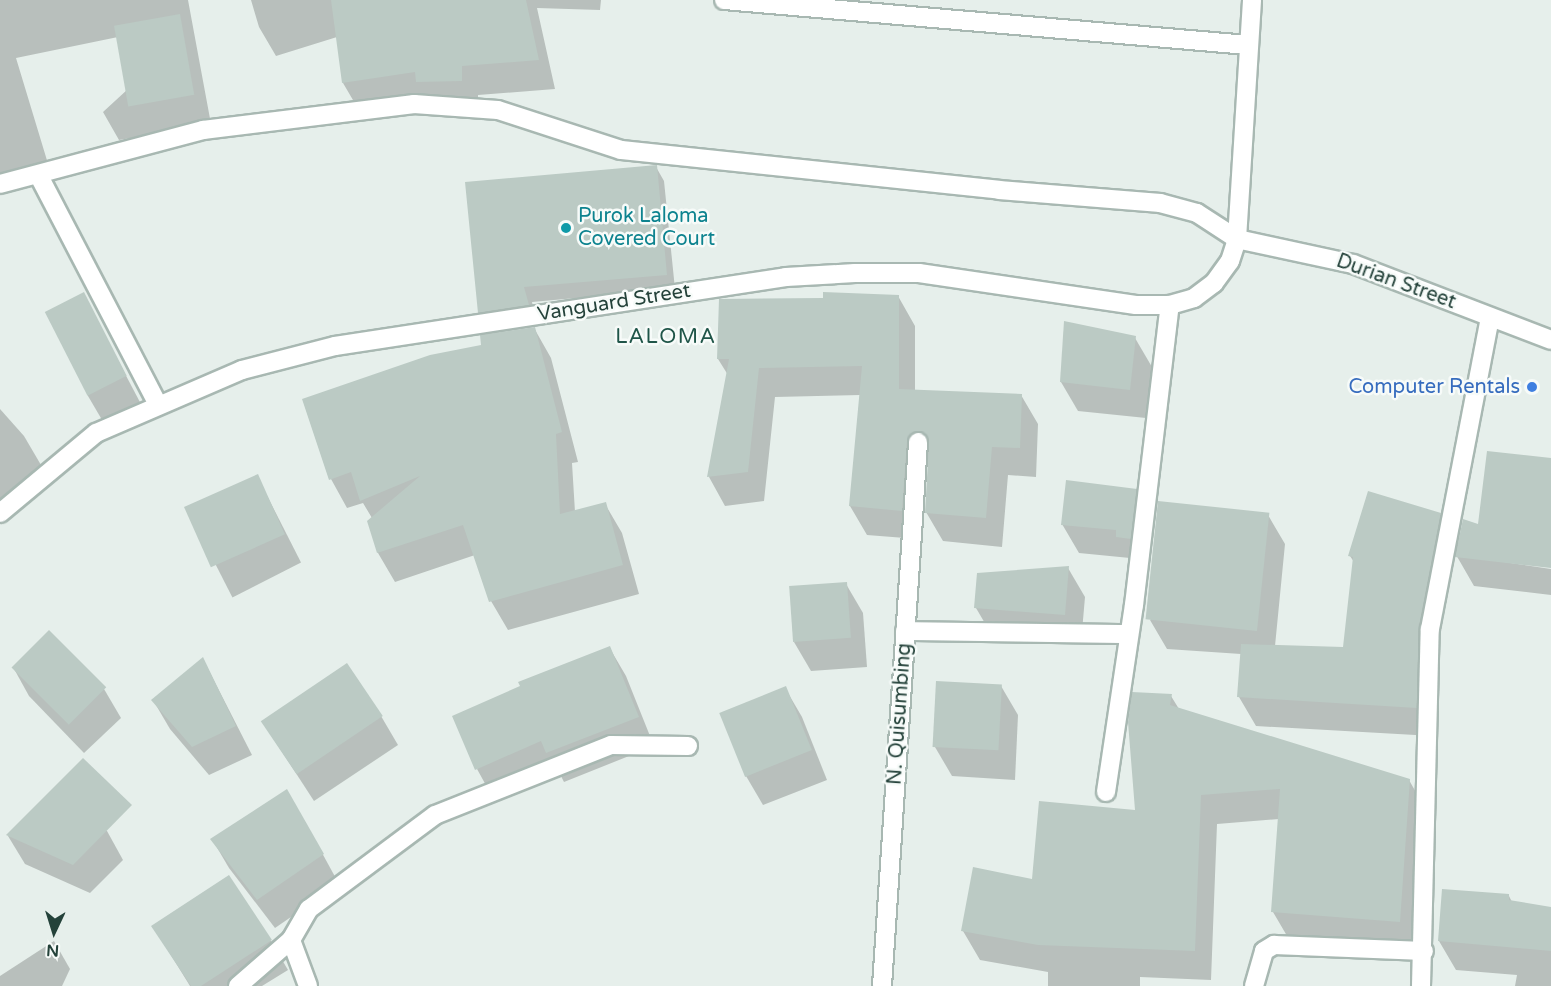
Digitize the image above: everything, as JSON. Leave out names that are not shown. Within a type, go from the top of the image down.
[{"type":"street","points":[[724,0],[1248,45]]},
{"type":"street","name":"Vanguard Street","points":[[0,513],[96,433],[242,370],[335,346],[786,277],[919,273],[1136,305],[1170,305],[1194,298],[1214,283],[1230,261],[1237,238],[1252,0]]},
{"type":"street","name":"Durian Street","points":[[0,184],[39,176],[86,159],[203,130],[414,104],[498,110],[621,150],[976,188],[1160,203],[1197,213],[1237,238],[1353,264],[1551,340]]},
{"type":"street","points":[[39,176],[158,405]]},
{"type":"street","points":[[1106,792],[1129,634],[1170,305]]},
{"type":"street","points":[[1421,986],[1424,951],[1430,628],[1490,318]]},
{"type":"street","name":"N. Quisumbing","points":[[882,986],[918,442]]},
{"type":"street","points":[[905,631],[1129,634]]},
{"type":"street","points":[[238,986],[291,940],[309,909],[435,815],[611,745],[688,746]]},
{"type":"street","points":[[291,940],[308,986]]},
{"type":"street","points":[[1254,986],[1264,951],[1274,945],[1424,951]]},
{"type":"building","points":[[331,0],[526,0],[539,60],[462,66],[462,81],[416,82],[415,72],[342,83]]},
{"type":"building","points":[[180,14],[194,95],[128,106],[114,26]]},
{"type":"building","name":"Purok Laloma Covered Court","points":[[657,165],[667,275],[524,287],[529,305],[478,313],[465,182]]},
{"type":"building","points":[[84,292],[127,376],[87,396],[45,312]]},
{"type":"building","points":[[823,292],[899,295],[899,389],[1022,394],[1020,448],[992,447],[986,518],[925,513],[929,442],[919,431],[913,432],[907,441],[902,511],[849,506],[862,366],[759,368],[748,472],[707,477],[729,359],[717,359],[719,299],[823,298]]},
{"type":"building","points":[[1064,321],[1136,336],[1130,390],[1060,382]]},
{"type":"building","points":[[535,327],[562,432],[556,434],[560,514],[606,502],[623,565],[489,602],[463,525],[377,553],[367,521],[420,476],[360,501],[351,472],[329,480],[302,399],[430,355],[481,345],[480,335]]},
{"type":"building","points":[[1487,451],[1551,458],[1551,568],[1455,557],[1463,519],[1478,524]]},
{"type":"building","points":[[258,474],[285,534],[211,567],[184,507]]},
{"type":"building","points":[[1066,480],[1137,489],[1131,539],[1116,537],[1116,530],[1061,525]]},
{"type":"building","points":[[1368,491],[1441,513],[1419,627],[1417,708],[1237,697],[1241,644],[1343,647],[1353,557],[1348,556]]},
{"type":"building","points":[[1158,501],[1269,513],[1257,631],[1146,619]]},
{"type":"building","points":[[1069,566],[1065,615],[974,608],[977,573]]},
{"type":"building","points":[[847,582],[851,638],[793,642],[789,586]]},
{"type":"building","points":[[49,630],[106,687],[69,725],[12,667]]},
{"type":"building","points":[[610,646],[639,717],[546,753],[541,741],[475,770],[452,716],[520,686],[518,682]]},
{"type":"building","points":[[203,657],[236,726],[192,747],[151,700]]},
{"type":"building","points":[[347,663],[383,716],[297,774],[261,721]]},
{"type":"building","points":[[936,681],[1002,684],[998,750],[933,747]]},
{"type":"building","points":[[786,686],[812,750],[745,777],[719,713]]},
{"type":"building","points":[[1132,692],[1172,694],[1170,705],[1410,779],[1400,922],[1271,912],[1280,789],[1201,795],[1195,951],[1038,945],[961,931],[973,867],[1032,879],[1039,801],[1135,810],[1128,722]]},
{"type":"building","points":[[83,758],[132,805],[73,865],[6,835]]},
{"type":"building","points":[[287,789],[324,854],[257,900],[210,839]]},
{"type":"building","points":[[229,875],[272,940],[201,986],[191,986],[151,926]]},
{"type":"building","points":[[1442,889],[1509,894],[1509,900],[1551,907],[1551,951],[1438,941]]},
{"type":"place","name":"Purok Laloma Covered Court","points":[[566,228]]},
{"type":"place","name":"Computer Rentals","points":[[1532,387]]},
{"type":"district","name":"LALOMA","points":[[666,337]]}]
